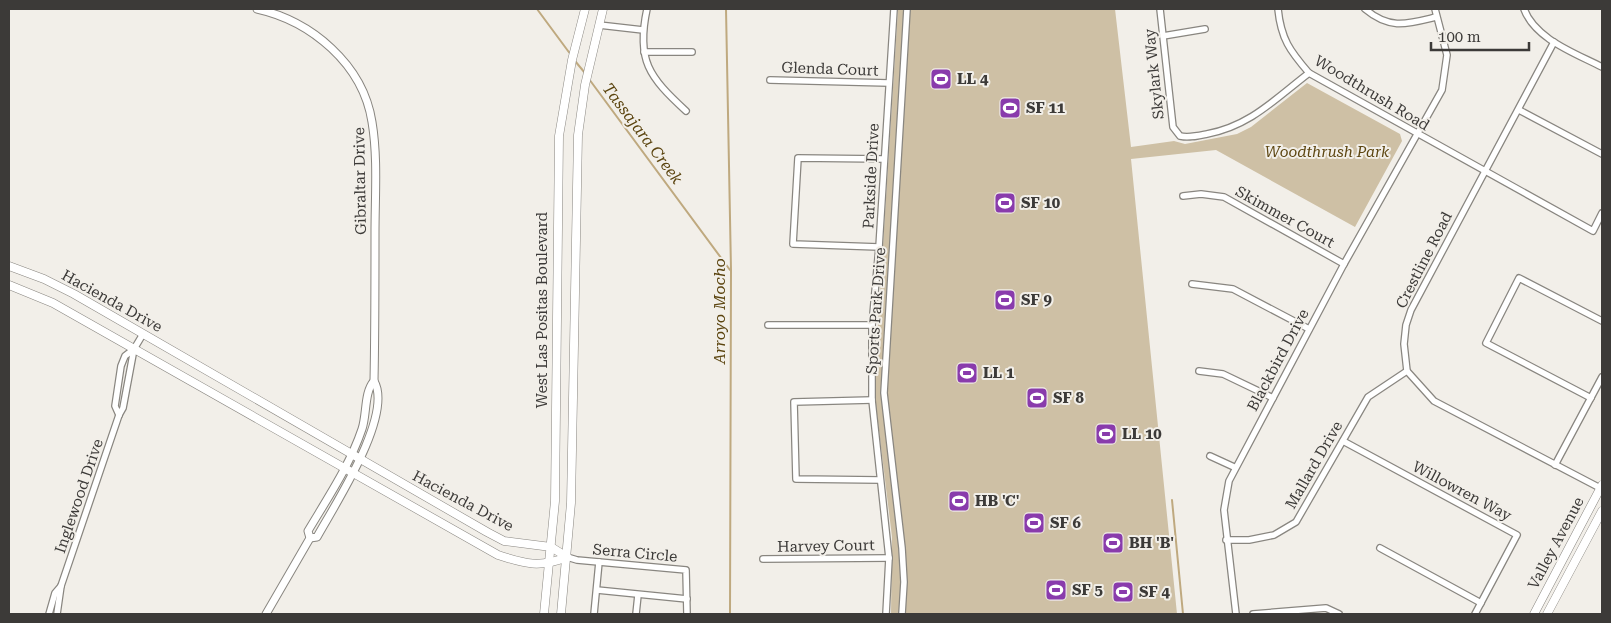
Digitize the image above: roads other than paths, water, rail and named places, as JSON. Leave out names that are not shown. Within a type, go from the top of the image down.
[{"type":"main road","name":"West Las Positas Boulevard","points":[[544,614],[555,501],[557,177],[561,117],[577,37],[585,9]]},
{"type":"main road","name":"West Las Positas Boulevard","points":[[561,614],[571,503],[578,135],[585,85],[603,9]]},
{"type":"main road","name":"Hacienda Drive","points":[[9,266],[44,279],[143,334],[504,541],[551,547],[567,557]]},
{"type":"main road","name":"Hacienda Drive","points":[[9,285],[53,303],[498,555],[520,562],[550,564],[567,557]]},
{"type":"main road","name":"Valley Avenue","points":[[1534,614],[1602,487]]},
{"type":"main road","name":"Valley Avenue","points":[[1547,614],[1602,511]]},
{"type":"street","name":"Gibraltar Drive","points":[[257,9],[293,21],[316,34],[344,61],[357,82],[368,106],[376,145],[374,381],[378,387],[378,396],[375,417],[372,432],[353,473],[317,537],[310,538]]},
{"type":"street","points":[[647,9],[642,30],[644,52],[651,72],[660,86],[686,111]]},
{"type":"street","name":"Parkside Drive","points":[[886,614],[889,558],[872,400],[872,325],[879,247],[894,9]]},
{"type":"street","name":"Sports Park Drive","points":[[902,614],[904,582],[902,548],[884,393],[906,9]]},
{"type":"street","name":"Skylark Way","points":[[1160,9],[1172,127],[1180,136],[1188,137],[1228,130],[1247,121],[1309,73]]},
{"type":"street","name":"Woodthrush Road","points":[[1278,9],[1280,26],[1289,51],[1309,73],[1593,231],[1602,213]]},
{"type":"street","points":[[1365,9],[1385,22],[1406,24],[1436,18]]},
{"type":"street","name":"Blackbird Drive","points":[[1236,614],[1226,540],[1225,495],[1234,467],[1344,264],[1442,90],[1447,55],[1435,9]]},
{"type":"street","points":[[1524,9],[1528,20],[1554,42],[1602,66]]},
{"type":"street","points":[[599,25],[642,30]]},
{"type":"street","points":[[1162,36],[1205,29]]},
{"type":"street","name":"Crestline Road","points":[[1407,371],[1404,344],[1406,325],[1411,310],[1554,42]]},
{"type":"street","points":[[644,52],[692,52]]},
{"type":"street","name":"Glenda Court","points":[[770,80],[889,84]]},
{"type":"street","points":[[1519,110],[1602,154]]},
{"type":"street","points":[[879,247],[793,244],[798,158],[884,159]]},
{"type":"street","name":"Skimmer Court","points":[[1183,196],[1201,194],[1224,197],[1344,264]]},
{"type":"street","points":[[1591,398],[1486,343],[1518,278],[1602,321]]},
{"type":"street","points":[[1192,284],[1233,289],[1309,329]]},
{"type":"street","points":[[768,325],[872,325]]},
{"type":"street","name":"Inglewood Drive","points":[[57,614],[62,586],[119,415],[115,406],[121,366],[125,356],[134,349],[143,334]]},
{"type":"street","points":[[1199,370],[1223,374],[1273,398]]},
{"type":"street","points":[[1407,371],[1434,401],[1555,465],[1602,487]]},
{"type":"street","name":"Mallard Drive","points":[[1226,540],[1268,537],[1296,522],[1368,397],[1407,371]]},
{"type":"street","points":[[1555,465],[1602,376]]},
{"type":"street","name":"Gibraltar Drive","points":[[266,614],[310,538],[308,532],[351,454],[362,429],[369,387],[374,381]]},
{"type":"street","points":[[872,400],[794,402],[796,479],[880,480]]},
{"type":"street","name":"Willowren Way","points":[[1343,441],[1517,535],[1475,614]]},
{"type":"street","points":[[1210,456],[1234,467]]},
{"type":"street","points":[[1380,548],[1481,603]]},
{"type":"street","name":"Serra Circle","points":[[567,557],[686,570],[687,614]]},
{"type":"street","name":"Harvey Court","points":[[763,559],[889,558]]},
{"type":"street","points":[[594,614],[599,562]]},
{"type":"street","name":"Inglewood Drive","points":[[49,614],[55,593],[62,586]]},
{"type":"street","points":[[597,590],[687,600]]},
{"type":"street","points":[[636,614],[638,595]]},
{"type":"street","points":[[1253,614],[1326,608],[1339,614]]},
{"type":"waterway","name":"Tassajara Creek","points":[[537,9],[571,55]]},
{"type":"waterway","name":"Arroyo Mocho","points":[[726,9],[731,270],[730,614]]},
{"type":"waterway","name":"Tassajara Creek","points":[[575,61],[585,73]]},
{"type":"waterway","name":"Tassajara Creek","points":[[589,79],[730,270]]},
{"type":"waterway","points":[[1172,500],[1183,614]]},
{"type":"place","name":"LL 4","points":[[941,79]]},
{"type":"place","name":"SF 11","points":[[1010,108]]},
{"type":"place","name":"SF 10","points":[[1005,203]]},
{"type":"place","name":"SF 9","points":[[1005,300]]},
{"type":"place","name":"LL 1","points":[[967,373]]},
{"type":"place","name":"SF 8","points":[[1037,398]]},
{"type":"place","name":"LL 10","points":[[1106,434]]},
{"type":"place","name":"HB 'C'","points":[[959,501]]},
{"type":"place","name":"SF 6","points":[[1034,523]]},
{"type":"place","name":"BH 'B'","points":[[1113,543]]},
{"type":"place","name":"SF 5","points":[[1056,590]]},
{"type":"place","name":"SF 4","points":[[1123,592]]},
{"type":"park label","name":"Woodthrush Park","points":[[1327,152]]}]
